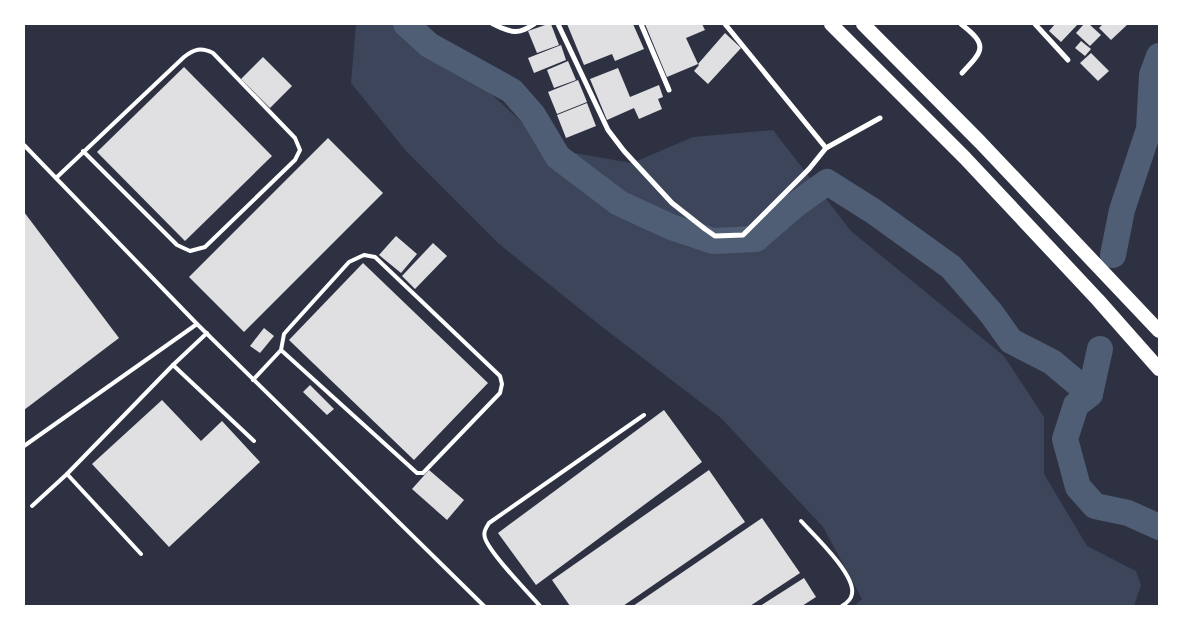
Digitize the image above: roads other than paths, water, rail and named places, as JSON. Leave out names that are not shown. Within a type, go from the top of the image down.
[{"type":"highway","points":[[831,24],[965,158],[1098,300],[1159,369]]},
{"type":"highway","points":[[863,24],[980,142],[1156,327]]},
{"type":"street","points":[[493,24],[509,32],[516,32],[525,30],[534,24]]},
{"type":"street","points":[[558,24],[608,130],[652,183],[672,203],[715,236],[742,236],[809,169],[826,148],[880,118]]},
{"type":"street","points":[[641,24],[669,90]]},
{"type":"street","points":[[725,24],[826,148]]},
{"type":"street","points":[[962,24],[975,35],[979,41],[980,48],[977,57],[962,73]]},
{"type":"street","points":[[1035,24],[1068,60]]},
{"type":"lane","points":[[56,178],[83,151],[184,57],[192,51],[204,48],[213,53],[296,138],[300,150],[295,160],[205,247],[190,250],[177,245],[83,151]]},
{"type":"lane","points":[[24,145],[196,324],[484,606]]},
{"type":"lane","points":[[253,380],[281,350],[284,334],[291,326],[349,262],[364,255],[375,257],[500,376],[502,384],[500,393],[423,472],[417,473],[281,350]]},
{"type":"lane","points":[[24,446],[196,324]]},
{"type":"lane","points":[[32,506],[67,474],[173,365],[206,334]]},
{"type":"lane","points":[[173,365],[254,442]]},
{"type":"lane","points":[[540,606],[499,559],[485,539],[484,531],[489,523],[644,415]]},
{"type":"lane","points":[[67,474],[141,554]]},
{"type":"lane","points":[[801,521],[840,565],[850,581],[852,594],[848,602],[842,606]]},
{"type":"waterway","points":[[406,24],[429,45],[512,91],[533,115],[558,157],[619,203],[671,227],[713,241],[756,239],[794,206],[827,182],[873,211],[951,267],[991,313],[1011,341],[1052,362],[1090,394],[1076,405],[1065,439],[1078,487],[1095,506],[1128,513],[1159,527]]},
{"type":"waterway","points":[[1113,255],[1122,210],[1149,129],[1152,75],[1159,56]]},
{"type":"waterway","points":[[1090,394],[1100,349]]}]
